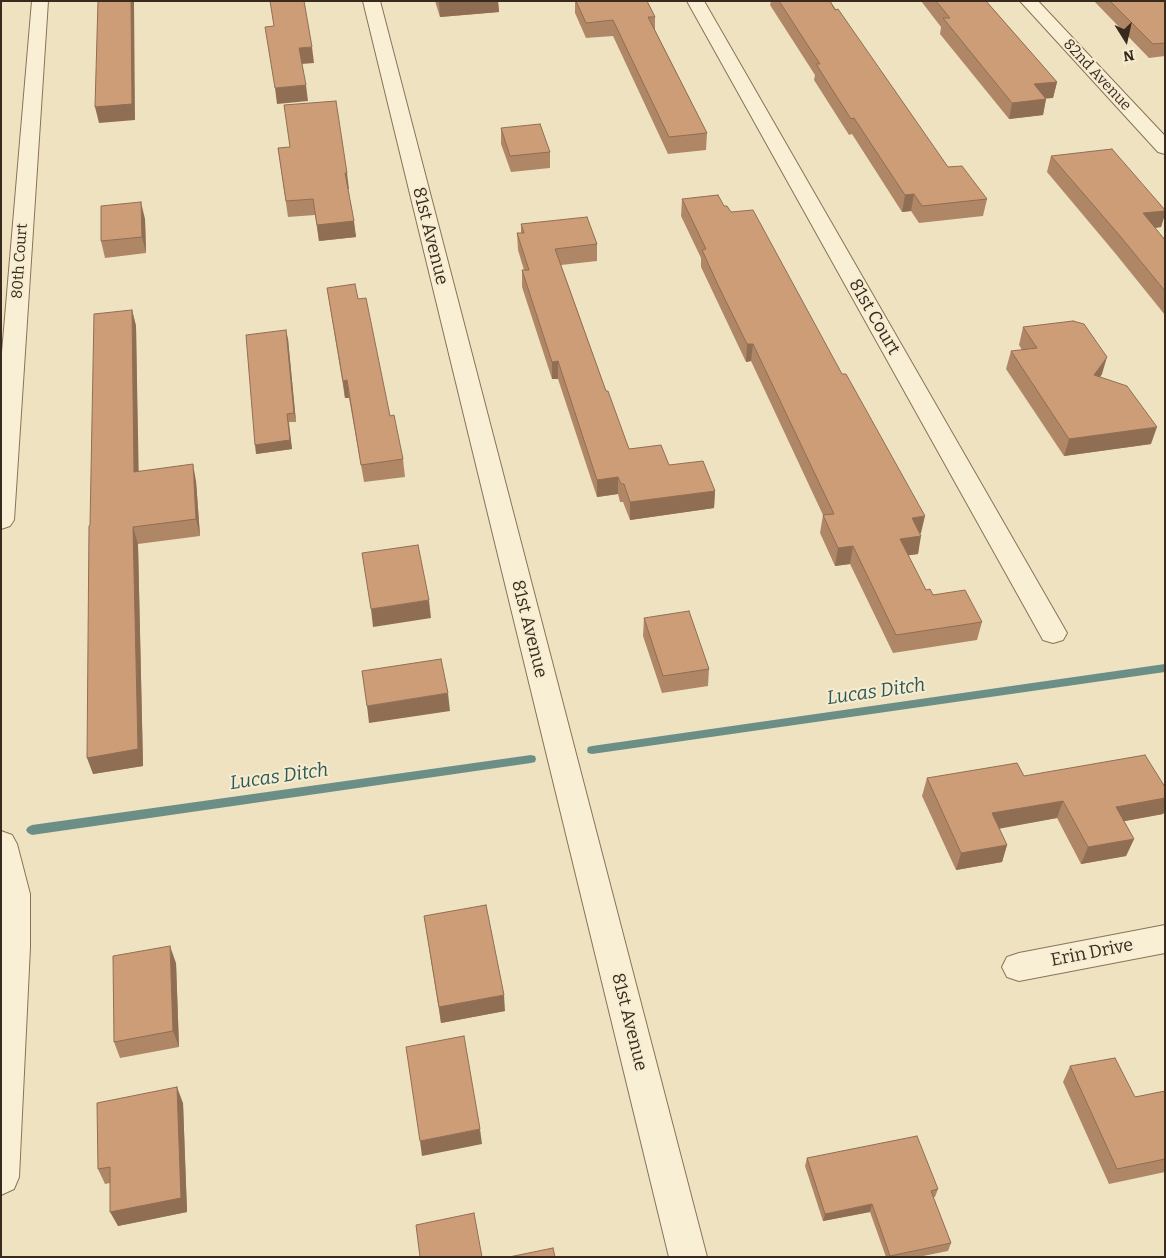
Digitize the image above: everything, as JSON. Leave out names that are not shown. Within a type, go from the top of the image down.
[{"type":"street","name":"80th Court","points":[[1,520],[40,1]]},
{"type":"street","name":"81st Avenue","points":[[371,1],[688,1257]]},
{"type":"street","name":"81st Court","points":[[695,1],[1053,633]]},
{"type":"street","name":"82nd Avenue","points":[[1028,1],[1165,148]]},
{"type":"street","points":[[1,844],[14,894],[14,947],[1,1177]]},
{"type":"street","name":"Erin Drive","points":[[1019,967],[1165,939]]},
{"type":"building","points":[[98,1],[131,1],[132,104],[95,107]]},
{"type":"building","points":[[270,1],[304,1],[312,47],[299,48],[306,85],[275,88],[265,27],[274,26]]},
{"type":"building","points":[[576,1],[647,1],[655,17],[648,17],[707,133],[669,137],[613,20],[586,23]]},
{"type":"building","points":[[779,1],[830,1],[835,10],[838,9],[948,167],[962,166],[987,199],[922,206],[914,194],[905,195],[854,118],[851,119],[816,64],[820,64]]},
{"type":"building","points":[[936,1],[986,1],[1057,82],[1034,84],[1046,99],[1012,103],[943,18],[950,18]]},
{"type":"building","points":[[1110,1],[1165,1],[1165,43],[1153,44]]},
{"type":"building","points":[[336,101],[347,173],[345,173],[354,221],[317,225],[313,199],[286,201],[278,148],[290,147],[284,105]]},
{"type":"building","points":[[540,124],[550,152],[510,156],[501,128]]},
{"type":"building","points":[[1112,149],[1165,210],[1143,213],[1165,240],[1165,291],[1051,156]]},
{"type":"building","points":[[718,195],[724,206],[727,206],[731,212],[753,210],[842,374],[846,374],[925,516],[912,518],[921,536],[900,539],[926,590],[930,589],[933,595],[965,590],[982,622],[896,635],[853,546],[838,548],[823,515],[834,514],[753,344],[747,344],[718,285],[702,250],[706,249],[682,199]]},
{"type":"building","points":[[141,202],[142,237],[101,241],[101,206]]},
{"type":"building","points":[[587,217],[597,244],[555,249],[629,449],[661,445],[669,465],[703,461],[715,491],[630,502],[624,484],[621,484],[618,477],[597,480],[558,361],[552,362],[522,270],[529,270],[517,233],[524,233],[521,224]]},
{"type":"building","points":[[355,284],[358,299],[366,298],[390,416],[394,415],[403,459],[361,465],[347,380],[343,381],[327,288]]},
{"type":"building","points":[[132,310],[134,472],[193,464],[196,519],[133,527],[138,749],[87,758],[89,526],[94,314]]},
{"type":"building","points":[[1073,321],[1084,324],[1107,357],[1094,375],[1127,386],[1157,427],[1069,439],[1011,351],[1037,348],[1023,327]]},
{"type":"building","points":[[286,330],[294,413],[287,414],[290,440],[255,445],[246,335]]},
{"type":"building","points":[[418,545],[429,600],[371,609],[362,553]]},
{"type":"building","points":[[689,611],[709,669],[663,676],[644,618]]},
{"type":"building","points":[[441,659],[448,693],[367,706],[362,671]]},
{"type":"building","points":[[1145,755],[1165,787],[1165,798],[1116,807],[1134,839],[1088,847],[1063,801],[992,813],[1007,845],[961,853],[927,778],[1017,763],[1024,776]]},
{"type":"building","points":[[486,905],[504,995],[439,1007],[424,916]]},
{"type":"building","points":[[170,946],[173,1031],[114,1042],[113,956]]},
{"type":"building","points":[[464,1036],[480,1129],[420,1141],[406,1047]]},
{"type":"building","points":[[1115,1058],[1135,1097],[1165,1091],[1165,1159],[1117,1169],[1070,1066]]},
{"type":"building","points":[[177,1087],[181,1198],[110,1212],[110,1167],[98,1169],[97,1103]]},
{"type":"building","points":[[917,1136],[938,1189],[931,1191],[951,1243],[890,1256],[872,1204],[825,1214],[807,1158]]},
{"type":"building","points":[[474,1213],[482,1257],[420,1257],[416,1225]]},
{"type":"building","points":[[553,1248],[555,1257],[509,1257]]},
{"type":"waterway","name":"Lucas Ditch","points":[[592,750],[1165,668]]},
{"type":"waterway","name":"Lucas Ditch","points":[[32,830],[531,759]]}]
